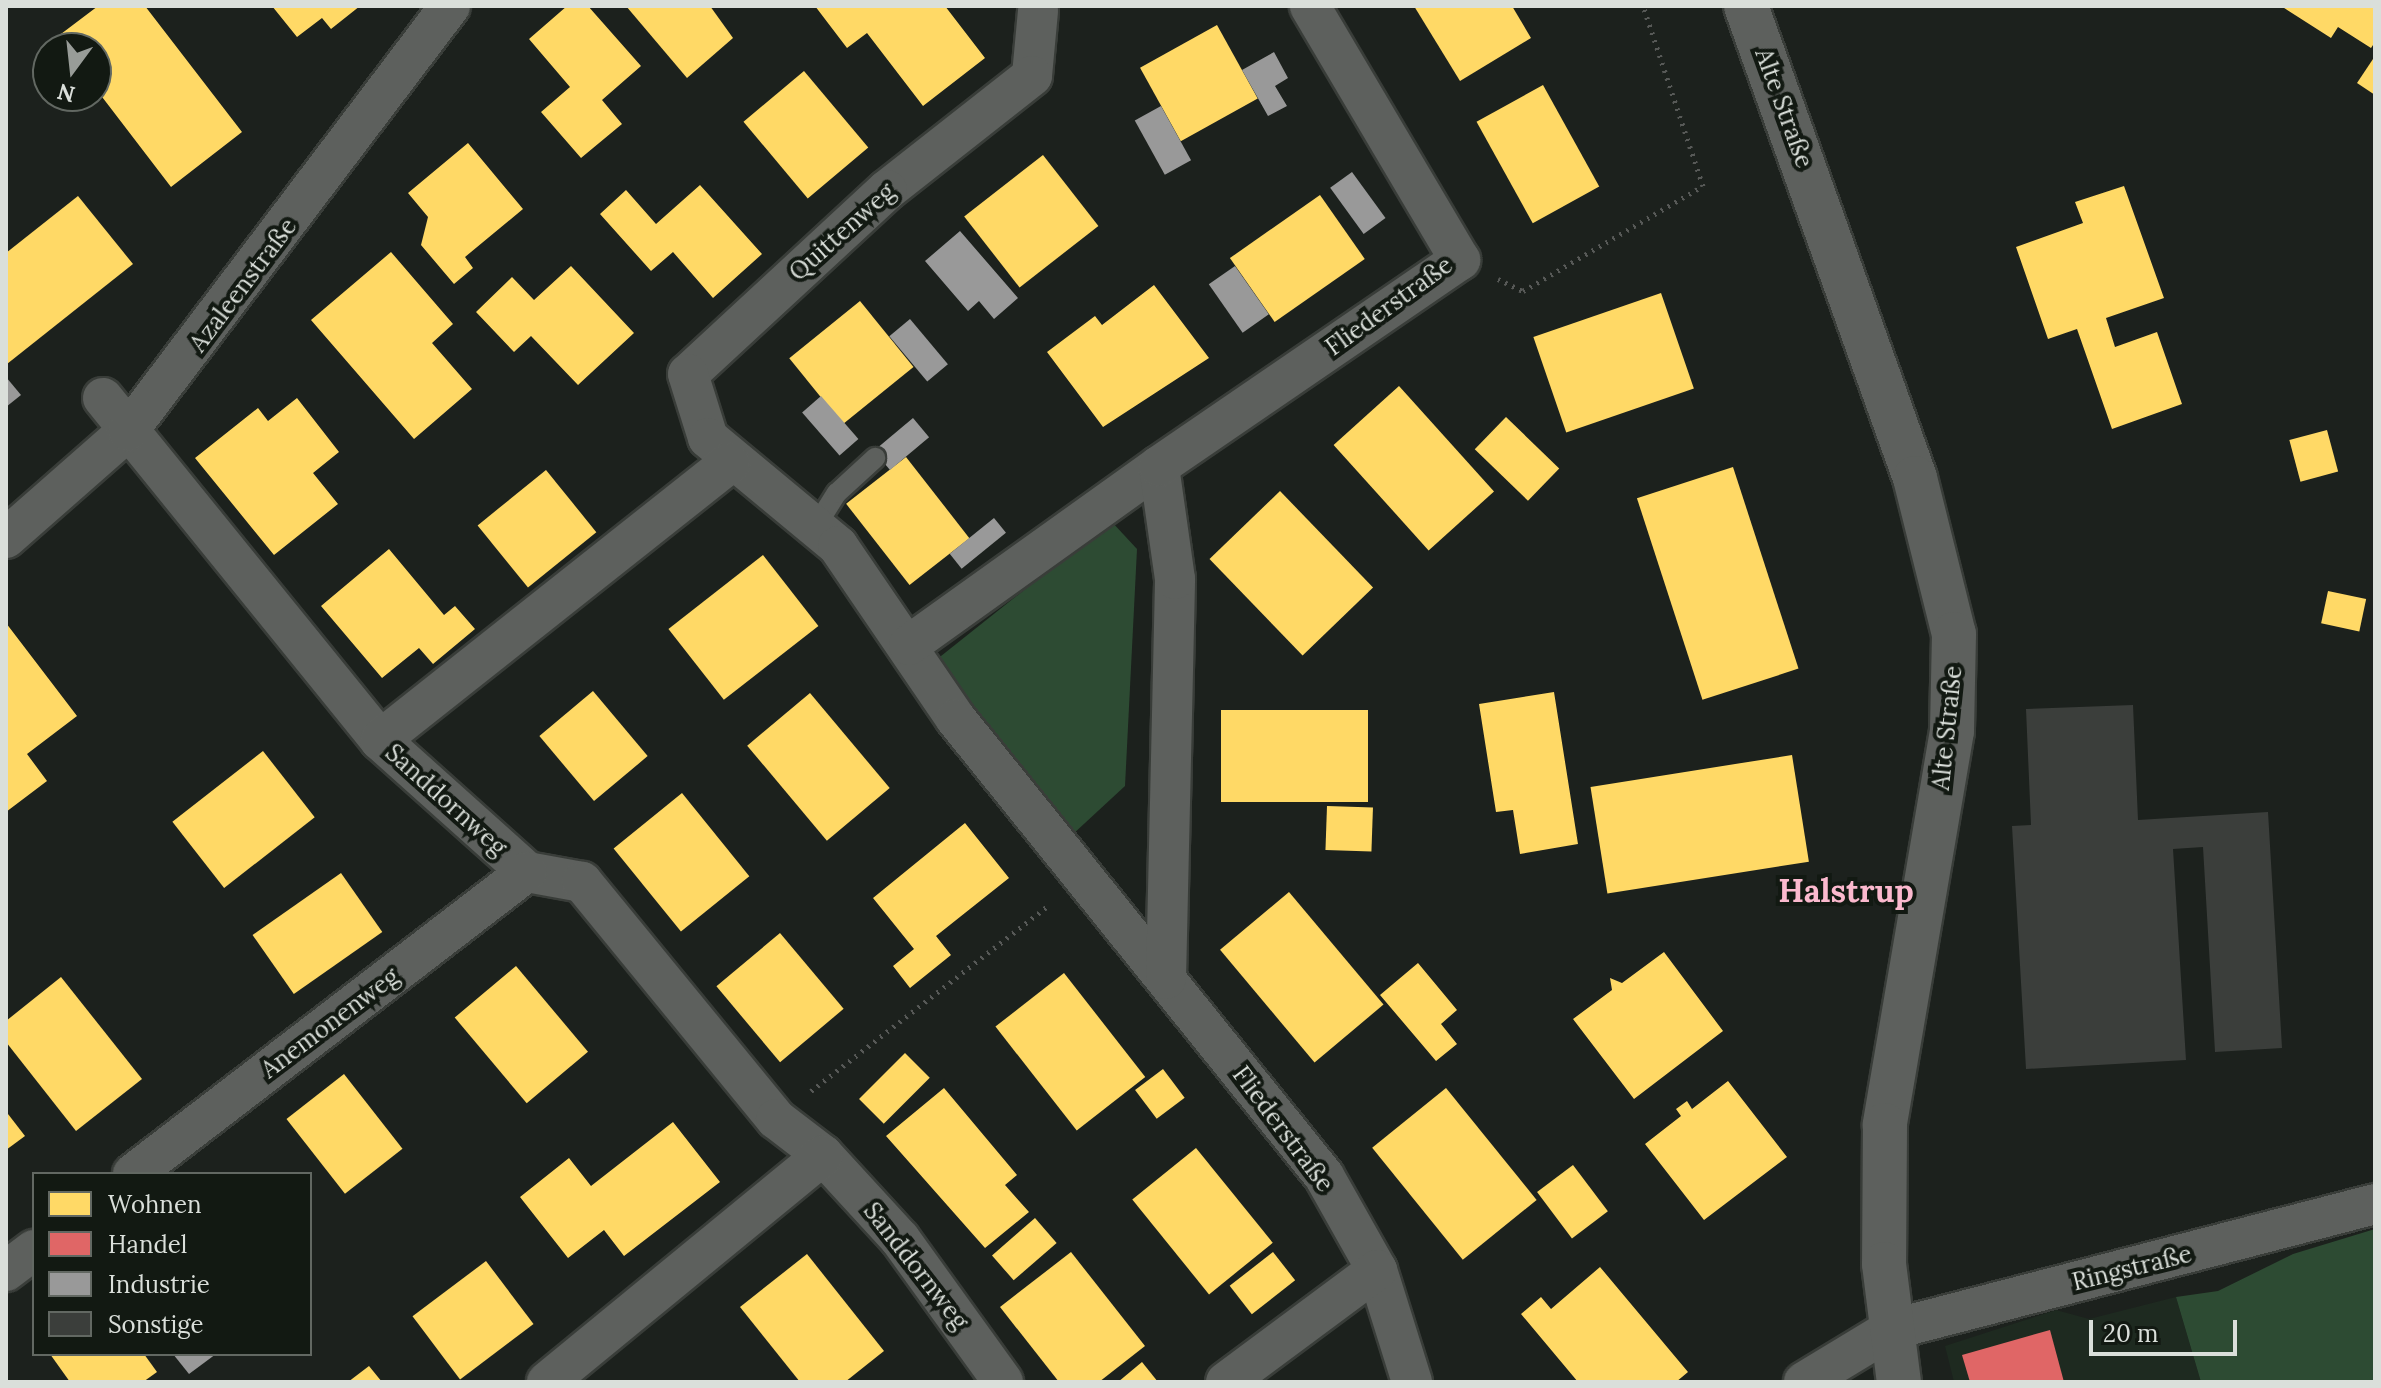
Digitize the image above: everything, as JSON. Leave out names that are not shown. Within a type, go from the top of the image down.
[{"type":"street","name":"Azaleenstraße","points":[[6,538],[128,431],[450,6]]},
{"type":"street","name":"Fliederstraße","points":[[909,645],[974,595],[1460,260],[1310,6]]},
{"type":"street","name":"Alte Straße","points":[[1746,6],[1915,478],[1954,634],[1952,731],[1885,1125],[1890,1330],[1899,1382]]},
{"type":"street","name":"Quittenweg","points":[[956,719],[909,645],[816,526],[730,463],[708,438],[688,374],[887,190],[1032,76],[1039,8]]},
{"type":"street","name":"Sanddornweg","points":[[103,398],[380,740],[527,872],[582,882],[776,1119],[823,1155],[900,1239],[1003,1382]]},
{"type":"street","points":[[380,740],[730,463]]},
{"type":"street","points":[[1159,466],[1175,579],[1166,979]]},
{"type":"street","name":"Fliederstraße","points":[[956,719],[1324,1176],[1377,1270],[1412,1382]]},
{"type":"street","name":"Anemonenweg","points":[[136,1172],[527,872]]},
{"type":"street","points":[[547,1382],[823,1155]]},
{"type":"street","name":"Ringstraße","points":[[1804,1382],[1890,1330],[2375,1204]]},
{"type":"street","points":[[6,1271],[32,1252]]},
{"type":"street","points":[[1226,1382],[1377,1270]]},
{"type":"lane","points":[[816,526],[837,493],[875,458]]},
{"type":"path","points":[[1460,260],[1523,291],[1703,186],[1643,6]]},
{"type":"path","points":[[776,1119],[1085,876]]},
{"type":"shaded area","points":[[2176,1297],[2201,1382],[1954,1382],[1945,1346],[2056,1310],[2089,1319]]},
{"type":"green space","points":[[1111,521],[1137,549],[1125,786],[1072,835],[936,660]]},
{"type":"green space","points":[[2375,1229],[2375,1382],[2201,1382],[2176,1297],[2218,1291],[2293,1254]]},
{"type":"building: Wohnen","points":[[98,6],[145,6],[242,132],[171,187],[112,110],[112,32],[64,32]]},
{"type":"building: Wohnen","points":[[272,6],[360,6],[331,29],[322,18],[297,37]]},
{"type":"building: Wohnen","points":[[567,6],[588,6],[641,66],[602,100],[622,124],[581,158],[541,112],[570,87],[529,39]]},
{"type":"building: Wohnen","points":[[626,6],[710,6],[733,38],[687,78]]},
{"type":"building: Wohnen","points":[[815,6],[945,6],[985,58],[923,106],[867,33],[847,48]]},
{"type":"building: Wohnen","points":[[1414,6],[1512,6],[1531,38],[1460,81]]},
{"type":"building: Wohnen","points":[[2281,6],[2375,6],[2375,42],[2371,48],[2338,27],[2331,38]]},
{"type":"building: Wohnen","points":[[1217,25],[1258,98],[1181,141],[1140,68]]},
{"type":"building: Wohnen","points":[[2375,56],[2375,95],[2357,83]]},
{"type":"building: Wohnen","points":[[804,71],[868,148],[808,198],[743,122]]},
{"type":"building: Wohnen","points":[[1543,85],[1599,186],[1533,223],[1477,122]]},
{"type":"building: Wohnen","points":[[468,143],[523,209],[465,257],[473,268],[454,284],[421,245],[428,217],[408,193]]},
{"type":"building: Wohnen","points":[[1043,155],[1098,226],[1020,287],[964,217]]},
{"type":"building: Wohnen","points":[[700,185],[762,254],[713,298],[673,252],[651,271],[600,214],[626,190],[656,224]]},
{"type":"building: Wohnen","points":[[2124,186],[2164,298],[2106,318],[2115,347],[2157,332],[2182,404],[2112,429],[2077,329],[2048,339],[2016,247],[2083,223],[2075,202]]},
{"type":"building: Wohnen","points":[[1320,195],[1365,259],[1275,322],[1230,258]]},
{"type":"building: Wohnen","points":[[78,196],[133,264],[7,364],[6,253]]},
{"type":"building: Wohnen","points":[[391,252],[453,324],[432,343],[472,389],[414,439],[311,320]]},
{"type":"building: Wohnen","points":[[571,266],[634,333],[578,385],[531,336],[514,352],[476,312],[512,277],[534,300]]},
{"type":"building: Wohnen","points":[[1154,285],[1209,358],[1103,427],[1047,352],[1095,316],[1102,325]]},
{"type":"building: Wohnen","points":[[1661,293],[1694,388],[1566,432],[1533,337]]},
{"type":"building: Wohnen","points":[[860,301],[913,367],[843,424],[789,358]]},
{"type":"building: Wohnen","points":[[1399,386],[1494,492],[1429,550],[1334,445]]},
{"type":"building: Wohnen","points":[[297,398],[339,452],[313,473],[338,504],[274,555],[195,458],[258,408],[268,421]]},
{"type":"building: Wohnen","points":[[1506,417],[1559,468],[1528,501],[1475,449]]},
{"type":"building: Wohnen","points":[[2327,430],[2338,472],[2300,482],[2289,440]]},
{"type":"building: Wohnen","points":[[906,457],[969,538],[910,585],[846,504]]},
{"type":"building: Wohnen","points":[[1733,467],[1799,669],[1702,700],[1637,498]]},
{"type":"building: Wohnen","points":[[546,470],[596,532],[528,588],[478,525]]},
{"type":"building: Wohnen","points":[[1280,491],[1373,587],[1303,655],[1210,559]]},
{"type":"building: Wohnen","points":[[389,549],[444,615],[455,606],[475,629],[433,664],[419,648],[382,678],[321,606]]},
{"type":"building: Wohnen","points":[[763,555],[818,626],[724,700],[668,629]]},
{"type":"building: Wohnen","points":[[2328,591],[2366,599],[2359,631],[2321,623]]},
{"type":"building: Wohnen","points":[[6,623],[77,716],[27,754],[47,781],[6,812]]},
{"type":"building: Wohnen","points":[[593,691],[648,756],[594,801],[539,736]]},
{"type":"building: Wohnen","points":[[1554,692],[1578,844],[1520,854],[1513,810],[1496,812],[1479,704]]},
{"type":"building: Wohnen","points":[[810,693],[890,788],[827,841],[747,746]]},
{"type":"building: Wohnen","points":[[1221,710],[1368,710],[1368,802],[1221,802]]},
{"type":"building: Wohnen","points":[[263,751],[315,817],[224,888],[172,822]]},
{"type":"building: Wohnen","points":[[1792,755],[1809,862],[1607,894],[1591,787]]},
{"type":"building: Wohnen","points":[[682,793],[749,876],[681,932],[614,848]]},
{"type":"building: Wohnen","points":[[1327,806],[1373,808],[1371,852],[1325,850]]},
{"type":"building: Wohnen","points":[[965,823],[1009,878],[936,936],[951,955],[910,988],[893,966],[914,949],[873,898]]},
{"type":"building: Wohnen","points":[[341,873],[382,932],[294,994],[253,935]]},
{"type":"building: Wohnen","points":[[1289,892],[1383,1005],[1315,1062],[1220,950]]},
{"type":"building: Wohnen","points":[[780,933],[844,1009],[780,1062],[716,986]]},
{"type":"building: Wohnen","points":[[1664,952],[1723,1031],[1634,1099],[1573,1019],[1612,990],[1610,978],[1622,983]]},
{"type":"building: Wohnen","points":[[1418,963],[1457,1010],[1441,1024],[1457,1044],[1436,1061],[1380,995]]},
{"type":"building: Wohnen","points":[[516,966],[588,1052],[527,1103],[455,1017]]},
{"type":"building: Wohnen","points":[[1064,973],[1145,1077],[1077,1131],[995,1027]]},
{"type":"building: Wohnen","points":[[61,977],[142,1079],[76,1131],[6,1042],[6,1021]]},
{"type":"building: Wohnen","points":[[905,1053],[930,1078],[884,1124],[859,1099]]},
{"type":"building: Wohnen","points":[[1163,1069],[1185,1098],[1157,1119],[1135,1090]]},
{"type":"building: Wohnen","points":[[344,1074],[402,1149],[345,1194],[286,1119]]},
{"type":"building: Wohnen","points":[[1728,1081],[1787,1157],[1704,1220],[1645,1144],[1681,1116],[1676,1109],[1687,1101],[1692,1109]]},
{"type":"building: Wohnen","points":[[944,1088],[1017,1175],[1005,1185],[1029,1212],[985,1248],[886,1136]]},
{"type":"building: Wohnen","points":[[1446,1088],[1537,1200],[1463,1260],[1372,1148]]},
{"type":"building: Wohnen","points":[[8,1114],[25,1136],[6,1150],[6,1116]]},
{"type":"building: Wohnen","points":[[673,1122],[720,1182],[624,1256],[604,1230],[568,1258],[520,1197],[569,1158],[591,1186]]},
{"type":"building: Wohnen","points":[[1196,1148],[1273,1243],[1209,1294],[1132,1200]]},
{"type":"building: Wohnen","points":[[1573,1165],[1608,1211],[1572,1238],[1537,1192]]},
{"type":"building: Wohnen","points":[[1035,1218],[1057,1243],[1014,1280],[992,1255]]},
{"type":"building: Wohnen","points":[[1071,1252],[1145,1346],[1099,1382],[1059,1382],[1000,1307]]},
{"type":"building: Wohnen","points":[[1273,1252],[1295,1280],[1252,1314],[1230,1286]]},
{"type":"building: Wohnen","points":[[807,1254],[884,1351],[845,1382],[800,1382],[740,1307]]},
{"type":"building: Wohnen","points":[[486,1261],[534,1324],[460,1379],[413,1316]]},
{"type":"building: Wohnen","points":[[1600,1267],[1688,1372],[1676,1382],[1578,1382],[1521,1314],[1541,1297],[1551,1309]]},
{"type":"building: Wohnen","points":[[51,1356],[145,1356],[157,1372],[143,1382],[70,1382]]},
{"type":"building: Wohnen","points":[[1142,1362],[1158,1382],[1118,1382]]},
{"type":"building: Wohnen","points":[[369,1366],[382,1382],[348,1382]]},
{"type":"building: Handel","points":[[2050,1330],[2064,1382],[1970,1382],[1962,1355]]},
{"type":"building: Industrie","points":[[1274,52],[1288,78],[1275,86],[1287,106],[1268,116],[1242,70]]},
{"type":"building: Industrie","points":[[1161,106],[1191,160],[1165,175],[1135,121]]},
{"type":"building: Industrie","points":[[1352,172],[1386,218],[1364,234],[1330,188]]},
{"type":"building: Industrie","points":[[960,231],[1018,298],[994,319],[979,301],[968,311],[925,261]]},
{"type":"building: Industrie","points":[[1235,266],[1269,314],[1243,333],[1209,284]]},
{"type":"building: Industrie","points":[[910,319],[948,364],[927,382],[889,336]]},
{"type":"building: Industrie","points":[[6,377],[21,395],[6,407]]},
{"type":"building: Industrie","points":[[821,396],[858,439],[840,455],[802,412]]},
{"type":"building: Industrie","points":[[913,418],[929,437],[890,470],[874,451]]},
{"type":"building: Industrie","points":[[994,518],[1006,533],[962,569],[950,554]]},
{"type":"building: Industrie","points":[[175,1356],[213,1356],[189,1374]]},
{"type":"building: Sonstige","points":[[2133,705],[2138,820],[2268,812],[2282,1048],[2215,1052],[2203,847],[2173,849],[2186,1060],[2026,1069],[2012,826],[2031,825],[2026,709]]},
{"type":"district","name":"Halstrup","points":[[1846,891]]}]
